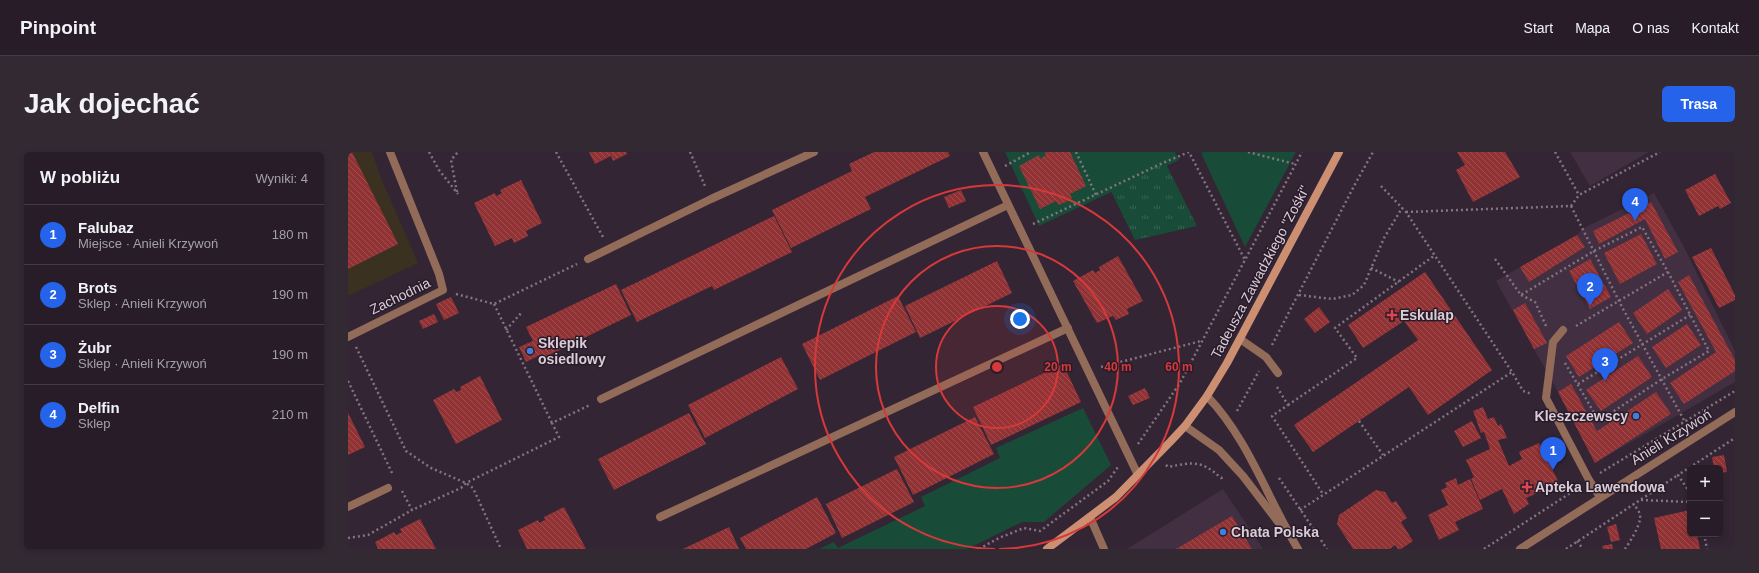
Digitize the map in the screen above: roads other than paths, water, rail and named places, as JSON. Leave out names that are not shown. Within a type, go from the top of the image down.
[{"type":"street","name":"Zachodnia","points":[[349,336],[443,290],[439,274],[390,152]]},
{"type":"street","points":[[588,259],[711,199],[814,152]]},
{"type":"street","points":[[983,152],[1138,475]]},
{"type":"street","name":"Tadeusza Zawadzkiego \"Zośki\"","points":[[1047,549],[1116,497],[1186,426],[1207,396],[1240,339],[1339,152]]},
{"type":"street","points":[[601,399],[1008,205]]},
{"type":"street","points":[[660,517],[1068,328]]},
{"type":"street","points":[[1563,330],[1553,342],[1546,398],[1589,480],[1600,497]]},
{"type":"street","points":[[1240,339],[1266,358],[1278,373]]},
{"type":"street","points":[[1207,396],[1222,412],[1239,436],[1296,545]]},
{"type":"street","name":"Anieli Krzywoń","points":[[1520,549],[1735,412]]},
{"type":"street","points":[[1186,426],[1219,450],[1243,476],[1296,545]]},
{"type":"street","points":[[348,507],[388,488]]},
{"type":"street","points":[[1090,517],[1104,549]]},
{"type":"place","name":"Delfin","points":[[1635,221]]},
{"type":"place","name":"Brots","points":[[1590,306]]},
{"type":"place","name":"Eskulap","points":[[1392,315]]},
{"type":"place","name":"Sklepik osiedlowy","points":[[530,351]]},
{"type":"place","name":"Żubr","points":[[1605,381]]},
{"type":"place","name":"Kleszczewscy","points":[[1636,416]]},
{"type":"place","name":"Falubaz","points":[[1553,470]]},
{"type":"place","name":"Apteka Lawendowa","points":[[1527,487]]},
{"type":"place","name":"Chata Polska","points":[[1223,532]]}]
